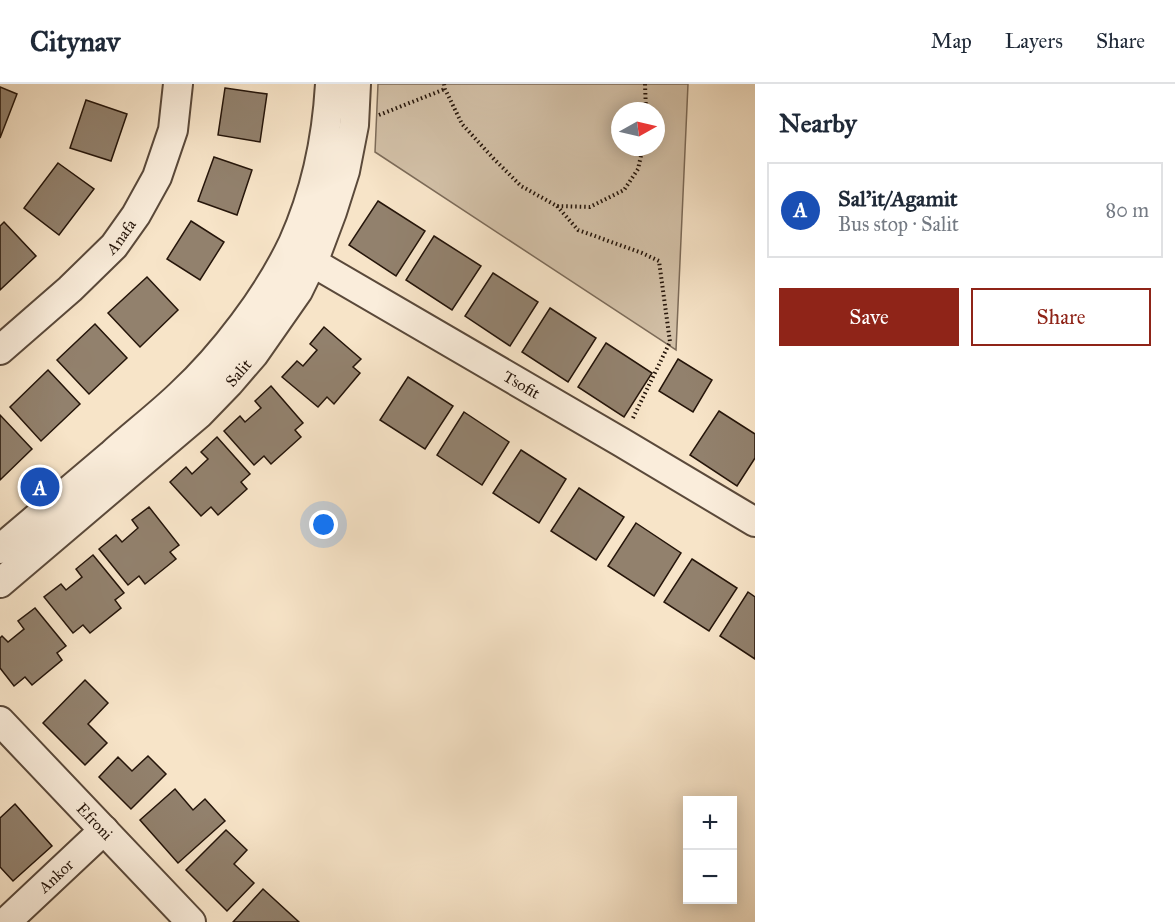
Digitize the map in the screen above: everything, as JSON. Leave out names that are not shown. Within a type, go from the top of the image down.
[{"type":"street","name":"Anafa","points":[[0,350],[70,289],[114,246],[136,215],[157,177],[173,130],[178,84]]},
{"type":"street","name":"Salit","points":[[0,583],[206,406],[254,354],[298,291],[300,258],[293,241],[319,164],[327,122],[330,84]]},
{"type":"street","name":"Salit","points":[[0,549],[180,395],[233,338],[275,277],[300,258],[332,212],[345,171],[354,126],[356,84]]},
{"type":"street","name":"Tsofit","points":[[300,258],[621,442],[755,522]]},
{"type":"street","name":"Efroni","points":[[0,721],[190,922]]},
{"type":"street","name":"Ankor","points":[[6,922],[104,830]]},
{"type":"path","points":[[645,84],[646,102]]},
{"type":"path","points":[[354,126],[445,86],[462,124],[521,186],[557,206],[578,230],[659,261],[670,342],[621,442]]},
{"type":"path","points":[[557,206],[590,207],[624,190],[638,168],[641,156]]},
{"type":"shaded area","points":[[378,84],[688,84],[676,350],[375,152]]},
{"type":"building","points":[[0,87],[17,94],[0,138]]},
{"type":"building","points":[[225,88],[267,94],[260,142],[218,135]]},
{"type":"building","points":[[86,100],[127,114],[111,161],[70,148]]},
{"type":"building","points":[[214,157],[252,170],[237,215],[198,201]]},
{"type":"building","points":[[58,163],[94,189],[59,235],[24,208]]},
{"type":"building","points":[[378,201],[425,231],[396,276],[349,245]]},
{"type":"building","points":[[191,221],[224,242],[200,280],[167,259]]},
{"type":"building","points":[[4,222],[36,256],[0,290],[0,226]]},
{"type":"building","points":[[434,236],[481,266],[452,310],[406,280]]},
{"type":"building","points":[[493,273],[538,302],[510,346],[465,316]]},
{"type":"building","points":[[147,277],[178,310],[140,347],[108,313]]},
{"type":"building","points":[[550,308],[596,338],[568,382],[522,352]]},
{"type":"building","points":[[95,324],[127,358],[89,394],[57,360]]},
{"type":"building","points":[[324,327],[361,359],[353,367],[360,373],[334,404],[327,397],[318,407],[282,377],[297,361],[303,366],[317,350],[310,344]]},
{"type":"building","points":[[606,343],[652,373],[624,417],[578,387]]},
{"type":"building","points":[[678,359],[712,380],[693,412],[659,391]]},
{"type":"building","points":[[48,370],[80,404],[41,441],[10,407]]},
{"type":"building","points":[[408,377],[453,406],[425,449],[380,420]]},
{"type":"building","points":[[271,386],[303,423],[295,430],[301,437],[271,464],[264,456],[254,465],[224,431],[240,416],[245,422],[261,408],[255,401]]},
{"type":"building","points":[[719,411],[755,434],[755,458],[737,486],[690,455]]},
{"type":"building","points":[[464,412],[509,442],[482,485],[437,455]]},
{"type":"building","points":[[0,415],[32,449],[0,480]]},
{"type":"building","points":[[217,437],[250,474],[241,482],[247,489],[218,515],[211,507],[201,516],[170,482],[186,467],[192,474],[208,459],[201,452]]},
{"type":"building","points":[[521,450],[566,479],[539,523],[493,493]]},
{"type":"building","points":[[579,488],[624,517],[596,560],[551,531]]},
{"type":"building","points":[[149,507],[179,545],[170,552],[176,559],[145,584],[139,576],[128,585],[99,549],[116,535],[122,542],[138,528],[132,520]]},
{"type":"building","points":[[636,523],[681,553],[654,596],[608,566]]},
{"type":"building","points":[[93,555],[124,593],[115,600],[121,608],[90,633],[83,625],[73,633],[44,597],[61,584],[66,590],[82,577],[76,569]]},
{"type":"building","points":[[692,559],[737,588],[709,631],[664,602]]},
{"type":"building","points":[[748,592],[755,597],[755,659],[720,636]]},
{"type":"building","points":[[35,608],[66,646],[57,653],[62,660],[32,685],[25,677],[14,686],[0,668],[0,638],[2,636],[8,642],[24,629],[18,621]]},
{"type":"building","points":[[85,680],[108,703],[88,724],[107,743],[85,765],[43,723]]},
{"type":"building","points":[[148,756],[166,774],[131,809],[99,777],[118,757],[132,771]]},
{"type":"building","points":[[175,789],[193,810],[205,799],[225,821],[178,863],[140,820]]},
{"type":"building","points":[[15,804],[52,846],[13,881],[0,867],[0,818]]},
{"type":"building","points":[[226,830],[247,850],[234,864],[254,883],[227,911],[186,870]]},
{"type":"building","points":[[263,889],[299,922],[233,922]]},
{"type":"place","name":"Sal'it/Agamit","points":[[40,487]]}]
